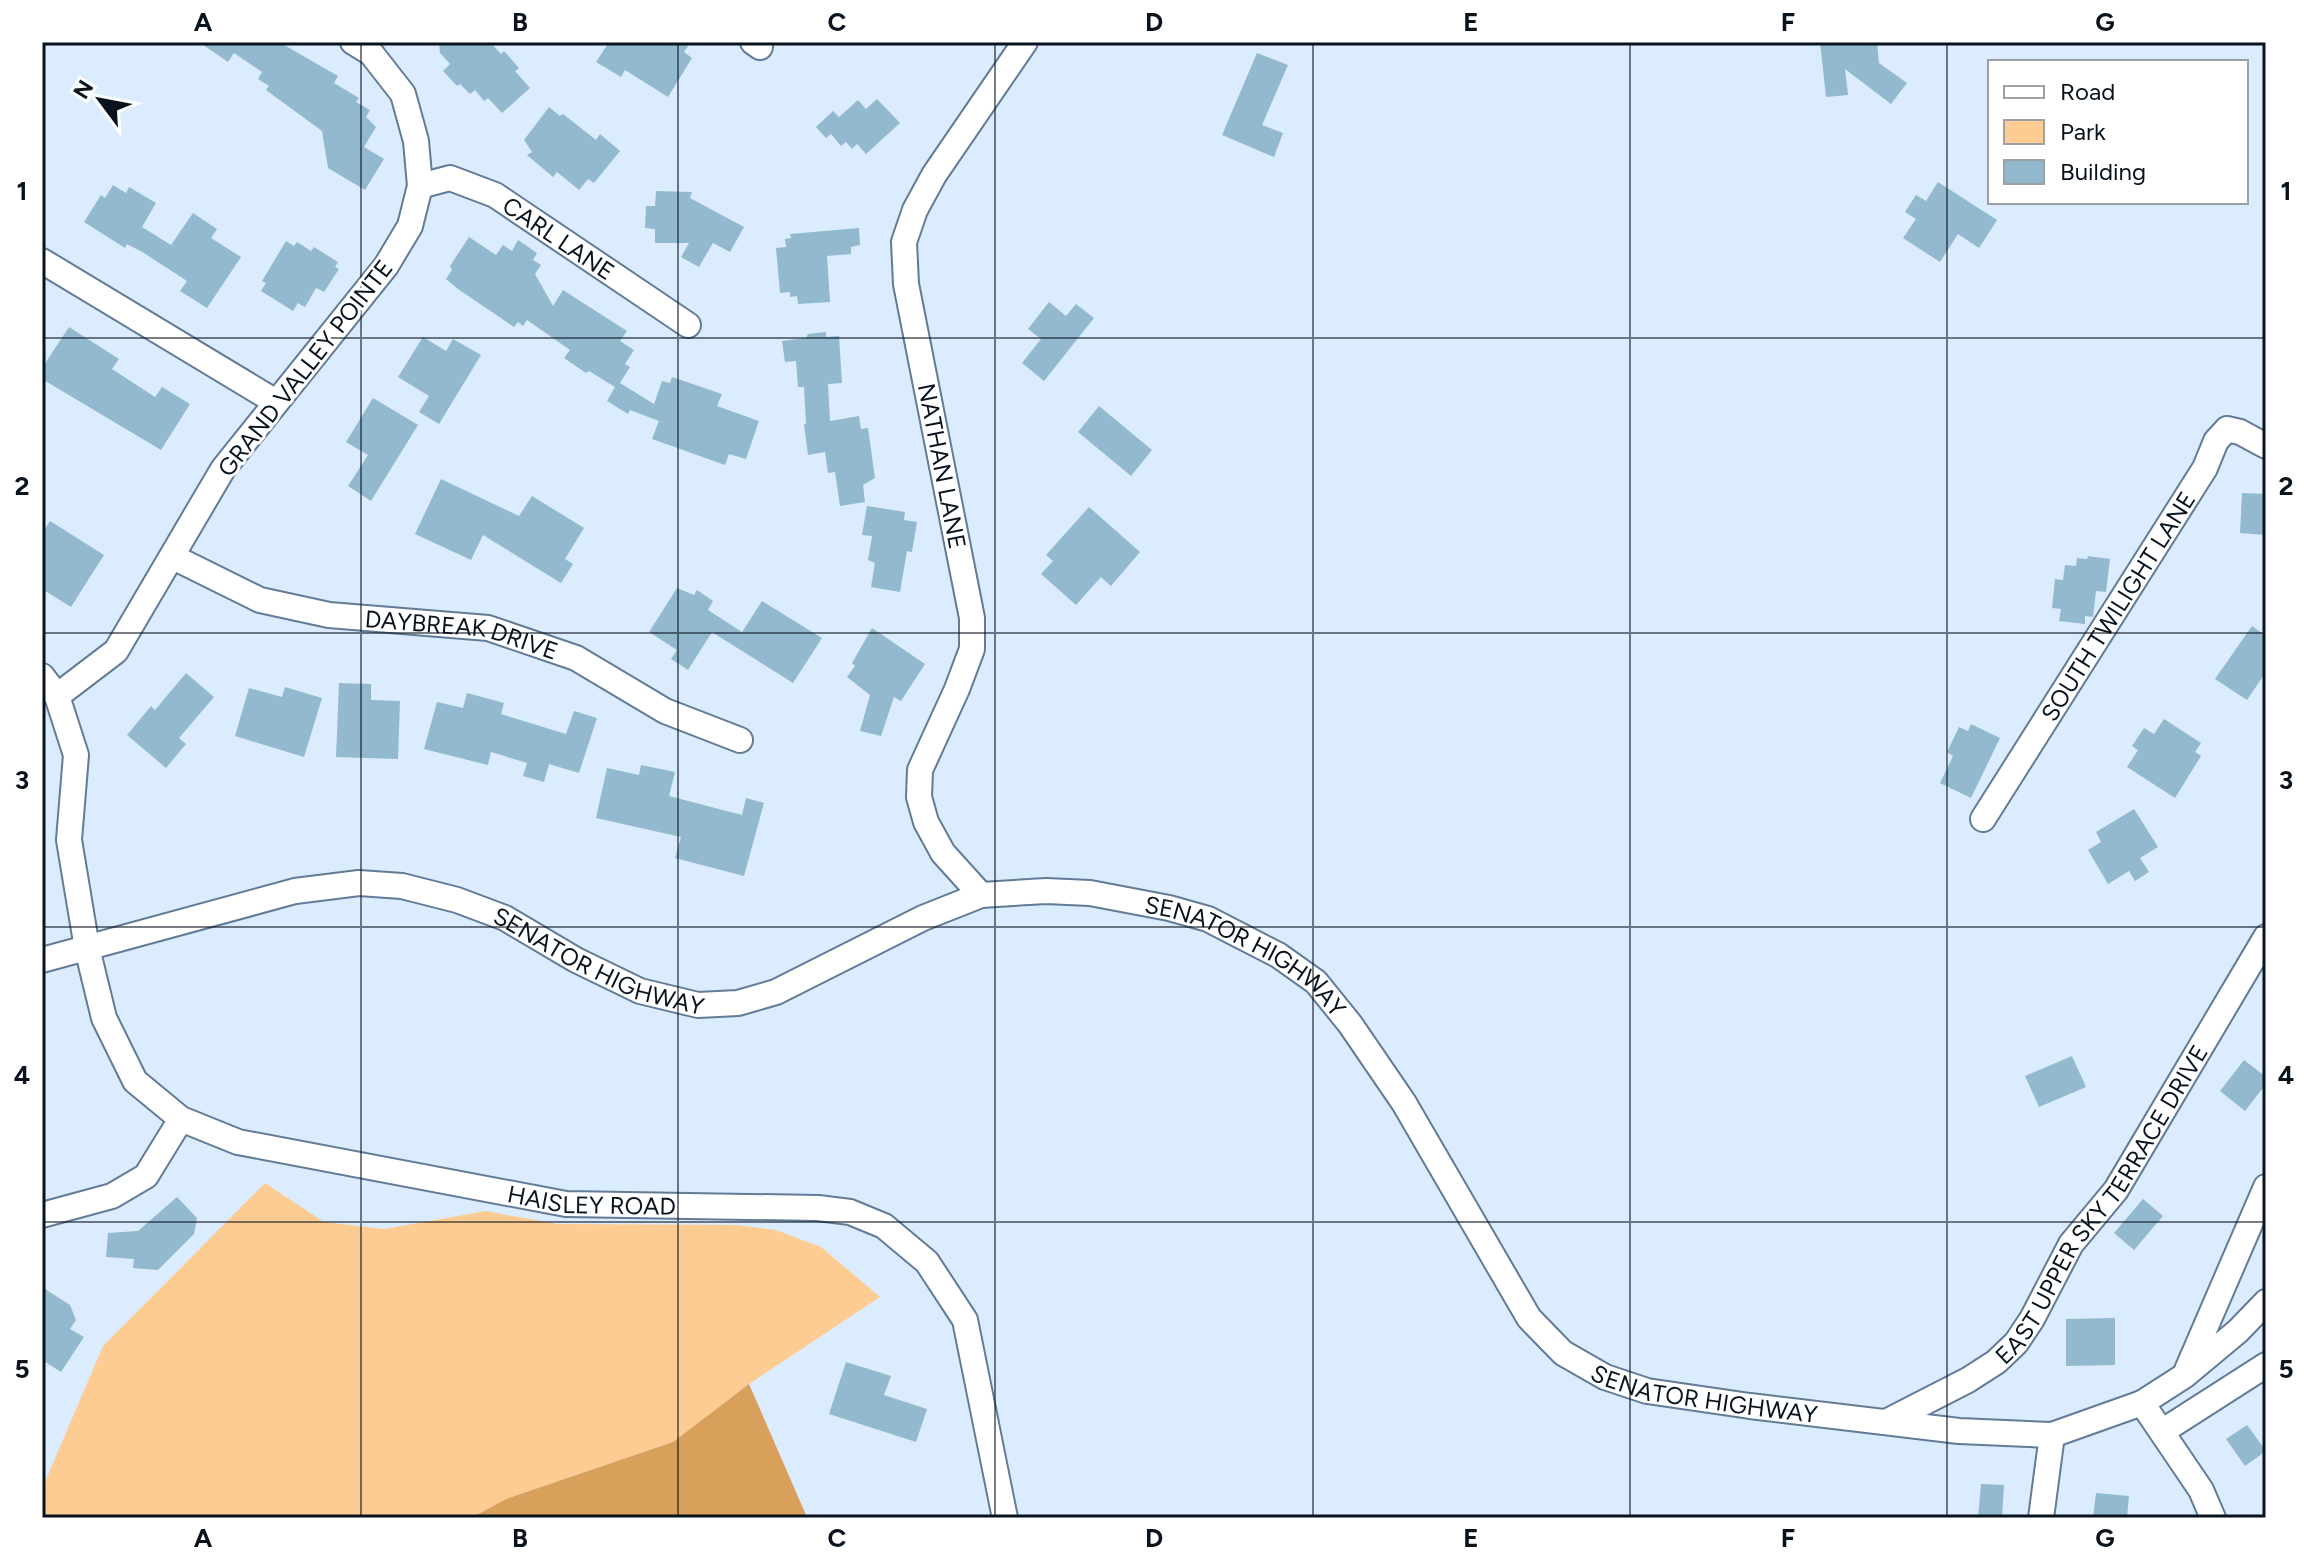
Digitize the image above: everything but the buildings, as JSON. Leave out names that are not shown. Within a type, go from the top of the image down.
[{"type":"street","name":"GRAND VALLEY POINTE","points":[[87,948],[69,840],[76,755],[49,686],[116,651],[223,469],[386,266],[410,226],[420,186],[416,141],[403,94],[371,53],[353,42]]},
{"type":"street","name":"NATHAN LANE","points":[[981,895],[943,853],[926,822],[919,797],[920,770],[972,649],[972,618],[906,284],[904,242],[915,210],[934,175],[1025,42]]},
{"type":"street","name":"CARL LANE","points":[[420,186],[450,178],[495,195],[688,325]]},
{"type":"street","points":[[42,261],[276,402]]},
{"type":"street","name":"SOUTH TWILIGHT LANE","points":[[1983,819],[2205,468],[2216,441],[2227,429],[2240,432],[2266,446]]},
{"type":"street","name":"DAYBREAK DRIVE","points":[[173,557],[260,600],[329,615],[488,628],[576,658],[665,711],[740,740]]},
{"type":"street","name":"SENATOR HIGHWAY","points":[[42,960],[295,891],[359,883],[402,886],[457,900],[505,918],[576,960],[640,991],[698,1005],[738,1003],[776,992],[923,918],[981,895],[1046,891],[1090,893],[1208,919],[1244,935],[1316,982],[1350,1024],[1404,1103],[1529,1318],[1563,1353],[1605,1377],[1647,1391],[1750,1406],[1959,1431],[2052,1435],[2142,1403],[2184,1376],[2238,1331],[2266,1302]]},
{"type":"street","name":"EAST UPPER SKY TERRACE DRIVE","points":[[1888,1421],[1968,1380],[1996,1362],[2016,1343],[2071,1244],[2116,1190],[2266,937]]},
{"type":"street","name":"HAISLEY ROAD","points":[[87,948],[104,1018],[135,1081],[181,1119],[238,1142],[566,1204],[818,1208],[850,1212],[884,1226],[927,1262],[965,1320],[1005,1518]]},
{"type":"street","points":[[42,1215],[112,1196],[146,1176],[181,1119]]},
{"type":"street","points":[[2184,1376],[2266,1187]]},
{"type":"street","points":[[2163,1431],[2266,1365]]},
{"type":"street","points":[[2142,1403],[2201,1490],[2213,1518]]},
{"type":"street","points":[[2041,1518],[2052,1435]]},
{"type":"green space","points":[[265,1183],[324,1222],[384,1229],[486,1211],[557,1224],[737,1225],[776,1230],[821,1247],[880,1297],[749,1384],[673,1442],[506,1499],[471,1518],[42,1518],[42,1489],[103,1346]]},
{"type":"shaded area","points":[[749,1384],[806,1515],[979,1518],[471,1518],[506,1499],[673,1442]]}]
